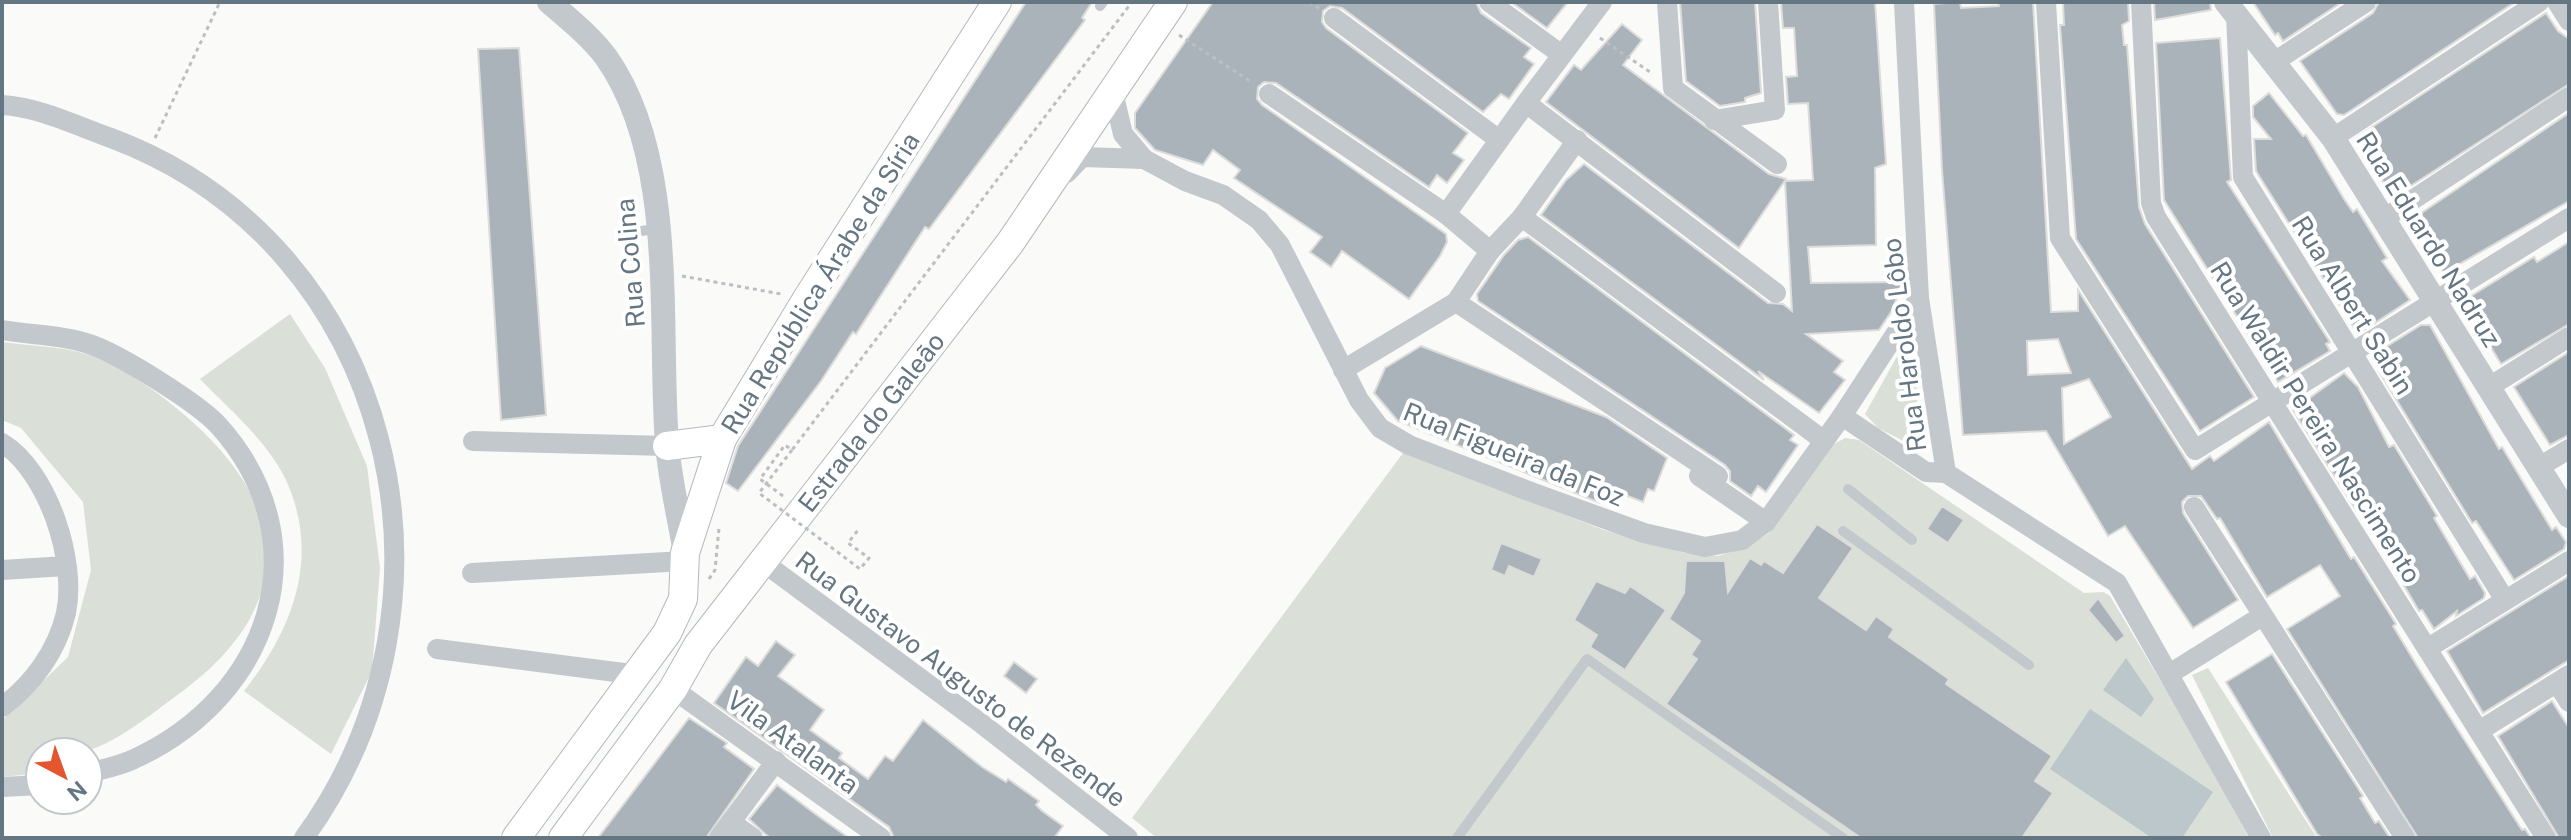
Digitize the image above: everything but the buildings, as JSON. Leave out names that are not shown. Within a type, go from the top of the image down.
[{"type":"main road","name":"Rua República Árabe da Síria","points":[[685,565],[722,439],[808,297],[997,2]]},
{"type":"main road","name":"Estrada do Galeão","points":[[563,838],[673,689],[698,645],[1035,209],[1166,11]]},
{"type":"main road","points":[[667,446],[722,439]]},
{"type":"main road","points":[[516,838],[667,633],[683,599],[685,565]]},
{"type":"street","name":"Rua Colina","points":[[549,2],[579,27],[605,56],[633,107],[650,162],[649,236],[662,272],[667,446],[685,565]]},
{"type":"street","points":[[1489,2],[1562,55]]},
{"type":"street","points":[[1446,214],[1498,139],[1602,2]]},
{"type":"street","points":[[1667,2],[1673,88],[1777,164]]},
{"type":"street","points":[[1714,120],[1775,110],[1768,2]]},
{"type":"street","name":"Rua Haroldo Lôbo","points":[[1904,2],[1919,298],[1946,473],[2117,583],[2171,673],[2261,838]]},
{"type":"street","points":[[2046,2],[2060,238],[2195,450],[2569,218]]},
{"type":"street","name":"Rua Waldir Pereira Nascimento","points":[[2141,2],[2151,203],[2546,838]]},
{"type":"street","points":[[2274,62],[2366,2]]},
{"type":"street","points":[[2333,138],[2539,2]]},
{"type":"street","points":[[2557,2],[2569,21]]},
{"type":"street","name":"Rua Eduardo Nadruz","points":[[2231,8],[2333,138],[2569,516]]},
{"type":"street","name":"Rua Albert Sabin","points":[[2231,8],[2243,177],[2505,600]]},
{"type":"street","points":[[1334,18],[1498,139]]},
{"type":"street","name":"Rua Figueira da Foz","points":[[1113,92],[1123,134],[1144,159],[1185,181],[1223,195],[1259,220],[1280,245],[1352,365],[1380,428],[1409,445],[1644,533],[1705,547],[1742,540],[1766,522],[1842,416],[1919,298]]},
{"type":"street","points":[[1269,94],[1446,214],[1490,251]]},
{"type":"street","points":[[2385,218],[2569,97]]},
{"type":"street","points":[[1526,103],[1776,293]]},
{"type":"street","points":[[2,105],[65,121],[148,152],[203,184],[254,225],[297,269],[333,324],[369,405],[390,479],[395,559],[389,629],[371,706],[352,756],[304,838]]},
{"type":"street","points":[[1352,365],[1456,302],[1490,251],[1522,217],[1577,140]]},
{"type":"street","name":"Rua Figueira da Foz","points":[[1035,209],[1082,157],[1144,159]]},
{"type":"street","points":[[1522,217],[1823,440]]},
{"type":"street","points":[[1456,302],[1718,476]]},
{"type":"street","points":[[2,330],[91,345],[184,397],[218,426],[257,480],[274,531],[276,578],[258,639],[230,685],[181,731],[134,759],[104,768]]},
{"type":"street","points":[[2489,387],[2569,337]]},
{"type":"street","points":[[1842,416],[1926,472],[1946,473]]},
{"type":"street","points":[[473,441],[667,446]]},
{"type":"street","points":[[2,443],[12,449],[39,484],[57,522],[66,566],[66,612],[47,661],[19,694],[2,707]]},
{"type":"street","points":[[2539,467],[2569,449]]},
{"type":"street","points":[[1676,460],[1766,522]]},
{"type":"street","points":[[2194,507],[2405,838]]},
{"type":"street","points":[[2428,648],[2569,561]]},
{"type":"street","name":"Rua Gustavo Augusto de Rezende","points":[[763,562],[982,724],[1128,838]]},
{"type":"street","points":[[472,573],[685,565]]},
{"type":"street","points":[[2,570],[66,566]]},
{"type":"street","points":[[2171,673],[2262,616]]},
{"type":"street","points":[[437,649],[639,675]]},
{"type":"street","points":[[2479,731],[2563,679],[2569,702]]},
{"type":"street","name":"Vila Atalanta","points":[[673,689],[881,838]]},
{"type":"street","points":[[753,838],[725,830],[776,761]]},
{"type":"street","points":[[2,787],[24,786]]},
{"type":"lane","points":[[1848,489],[1912,540]]},
{"type":"lane","points":[[1843,531],[2029,665]]},
{"type":"lane","points":[[1457,838],[1587,659],[1843,838]]},
{"type":"path","points":[[148,152],[220,2]]},
{"type":"path","points":[[858,530],[848,543],[869,558],[860,569],[759,493],[1132,2]]},
{"type":"path","points":[[1166,11],[1269,94]]},
{"type":"path","points":[[1585,28],[1673,88]]},
{"type":"path","points":[[662,272],[808,297]]},
{"type":"path","points":[[786,498],[760,479],[785,445],[792,450]]},
{"type":"shaded area","points":[[290,314],[325,368],[367,466],[380,568],[372,671],[331,754],[244,691],[277,642],[289,616],[301,562],[301,534],[295,505],[276,462],[245,424],[200,379]]},
{"type":"shaded area","points":[[2,342],[66,349],[113,365],[178,409],[224,454],[249,490],[263,526],[267,561],[260,596],[243,630],[215,664],[176,696],[104,744],[104,736],[24,736],[24,775],[2,777],[2,720],[68,657],[91,570],[83,502],[21,428],[2,420]]},
{"type":"shaded area","points":[[1900,351],[1914,357],[1921,450],[1878,428],[1865,414]]},
{"type":"shaded area","points":[[1845,438],[1859,440],[2084,593],[2103,592],[2110,596],[2198,744],[2249,838],[1157,838],[1132,818],[1403,453],[1604,530],[1685,553],[1718,556],[1750,546],[1769,533],[1834,444]]},
{"type":"shaded area","points":[[2126,658],[2154,699],[2141,717],[2103,690]]},
{"type":"shaded area","points":[[2208,668],[2317,838],[2273,838],[2192,675]]},
{"type":"shaded area","points":[[2090,709],[2213,792],[2182,838],[2152,838],[2050,769]]}]
